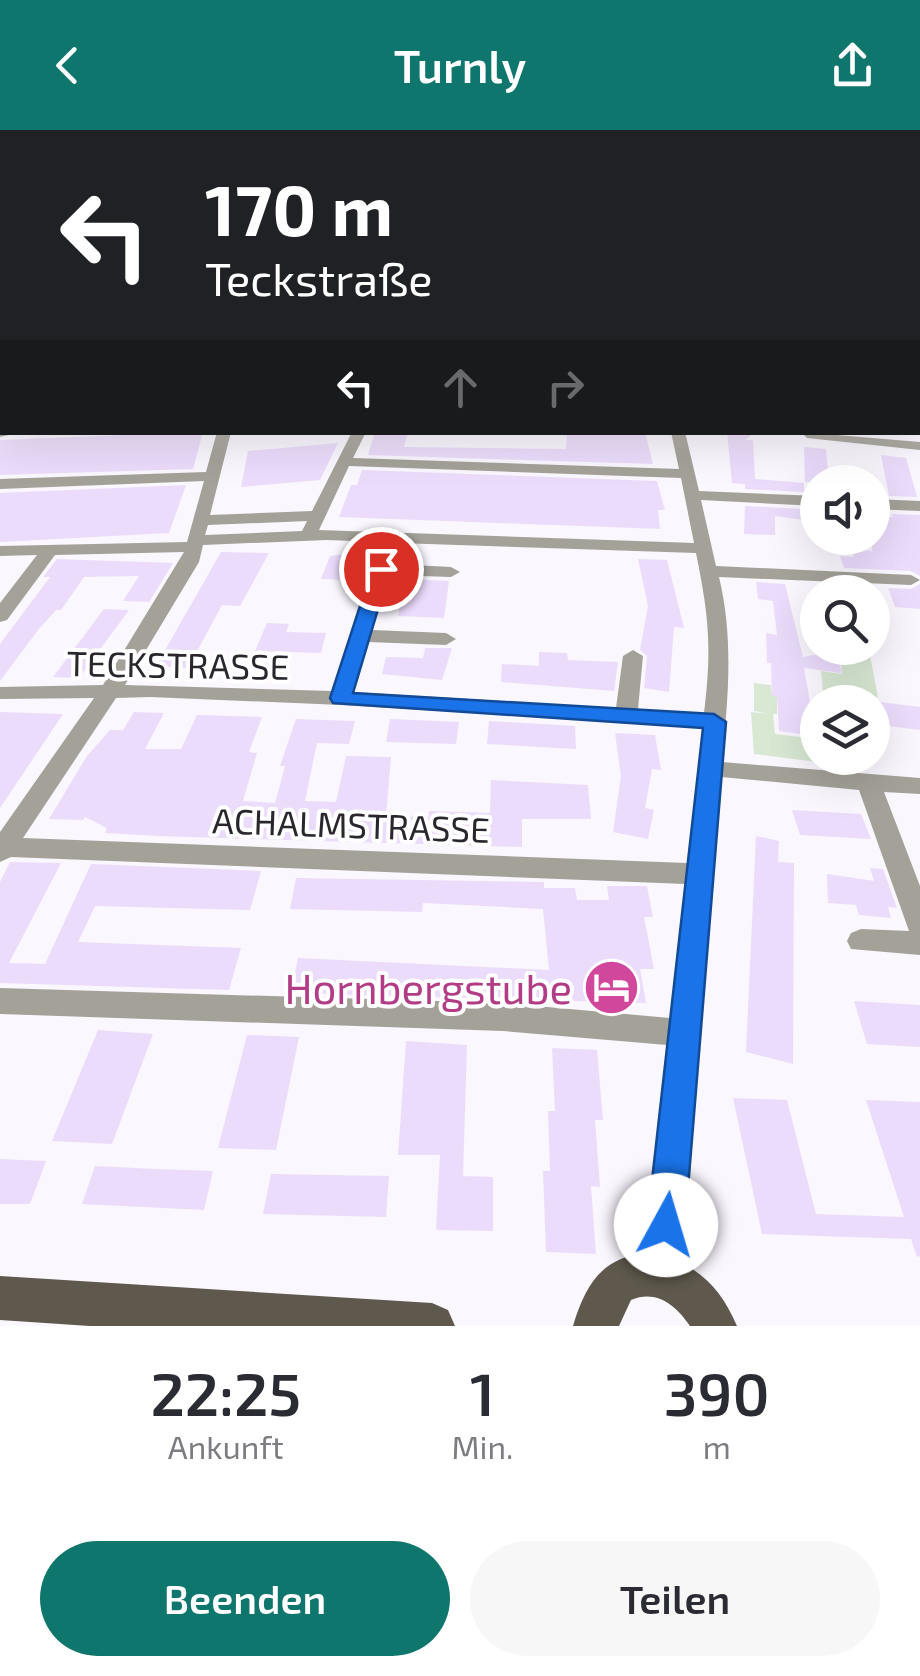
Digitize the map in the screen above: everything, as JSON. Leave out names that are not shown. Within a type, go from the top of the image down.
[{"type":"main road","points":[[596,1326],[598,1307],[613,1285],[635,1273],[662,1274],[682,1283],[700,1299],[714,1326]]},
{"type":"main road","points":[[0,1298],[432,1326]]},
{"type":"street","points":[[1,849],[172,593],[199,536],[223,435]]},
{"type":"street","points":[[308,535],[314,516],[358,435]]},
{"type":"street","points":[[662,1274],[721,637],[679,435]]},
{"type":"street","points":[[851,435],[920,446]]},
{"type":"street","points":[[346,462],[686,474]]},
{"type":"street","points":[[0,484],[214,476]]},
{"type":"street","points":[[692,496],[800,501]]},
{"type":"street","points":[[890,505],[920,506]]},
{"type":"street","points":[[0,551],[199,536],[314,516]]},
{"type":"street","points":[[199,536],[308,535],[704,548]]},
{"type":"street","points":[[341,698],[391,538]]},
{"type":"street","points":[[0,616],[50,550]]},
{"type":"street","points":[[381,569],[451,572]]},
{"type":"street","points":[[709,572],[911,580]]},
{"type":"street","points":[[360,636],[446,640]]},
{"type":"street","points":[[626,714],[634,656]]},
{"type":"street","name":"TECKSTRASSE","points":[[0,693],[341,698],[714,722]]},
{"type":"street","points":[[710,768],[920,786]]},
{"type":"street","points":[[869,784],[920,924]]},
{"type":"street","name":"ACHALMSTRASSE","points":[[1,849],[700,874]]},
{"type":"street","points":[[861,942],[920,943]]},
{"type":"street","points":[[0,1002],[503,1018],[632,1026],[686,1034]]},
{"type":"green space","points":[[841,665],[872,665],[876,685],[822,685],[821,671],[842,674]]},
{"type":"green space","points":[[754,683],[771,685],[772,695],[777,696],[777,714],[773,714],[775,734],[800,737],[800,760],[754,754],[751,712],[771,714],[754,711]]},
{"type":"building","points":[[202,435],[193,469],[0,475],[0,440]]},
{"type":"building","points":[[374,435],[407,435],[404,447],[566,449],[567,435],[646,435],[653,464],[368,455]]},
{"type":"building","points":[[727,435],[751,435],[746,440],[753,440],[755,479],[800,483],[800,492],[745,489],[745,484],[732,483]]},
{"type":"building","points":[[338,443],[320,480],[241,487],[248,451]]},
{"type":"building","points":[[804,447],[826,449],[827,465],[805,465]]},
{"type":"building","points":[[881,455],[906,458],[917,497],[890,496],[890,465],[883,465]]},
{"type":"building","points":[[362,470],[657,481],[665,510],[658,510],[660,529],[339,517],[351,485],[357,485]]},
{"type":"building","points":[[186,485],[169,533],[0,542],[0,493]]},
{"type":"building","points":[[745,506],[800,509],[800,519],[775,516],[775,535],[744,534]]},
{"type":"building","points":[[892,514],[920,515],[920,576],[911,571],[844,568],[840,556],[890,555],[890,517]]},
{"type":"building","points":[[221,552],[269,553],[240,606],[222,605],[188,668],[156,666]]},
{"type":"building","points":[[354,553],[346,580],[321,579],[330,556]]},
{"type":"building","points":[[57,559],[173,563],[149,602],[123,601],[139,576],[84,577],[0,681],[0,644],[50,577],[43,577]]},
{"type":"building","points":[[638,559],[667,560],[684,628],[674,627],[669,692],[644,688],[647,656],[640,650],[648,606]]},
{"type":"building","points":[[407,579],[449,581],[444,618],[398,616]]},
{"type":"building","points":[[756,582],[785,584],[800,645],[800,665],[840,665],[841,673],[804,668],[807,685],[800,685],[800,734],[779,731],[777,696],[772,696],[771,663],[767,663],[766,633],[777,635],[773,601],[758,599]]},
{"type":"building","points":[[920,584],[920,609],[895,607],[890,588],[911,589]]},
{"type":"building","points":[[104,609],[129,610],[79,678],[53,677]]},
{"type":"building","points":[[267,623],[289,624],[286,632],[326,633],[321,653],[255,651]]},
{"type":"building","points":[[425,648],[452,648],[442,680],[382,674],[386,657],[423,658]]},
{"type":"building","points":[[539,652],[567,653],[568,660],[618,662],[614,691],[501,682],[502,664],[539,666]]},
{"type":"building","points":[[890,703],[920,707],[920,730],[890,726]]},
{"type":"building","points":[[0,712],[63,714],[0,808]]},
{"type":"building","points":[[134,712],[164,713],[145,749],[181,749],[197,715],[262,717],[249,752],[257,753],[243,801],[275,803],[285,766],[280,766],[296,719],[355,721],[349,744],[317,743],[305,801],[336,802],[346,756],[391,757],[386,816],[429,817],[429,811],[490,813],[491,780],[588,785],[591,819],[522,819],[522,847],[105,833],[107,828],[85,817],[49,819],[87,756],[110,730],[123,730]]},
{"type":"building","points":[[390,719],[459,722],[456,744],[386,742]]},
{"type":"building","points":[[489,721],[575,726],[576,749],[487,744]]},
{"type":"building","points":[[615,733],[655,735],[661,770],[652,769],[645,808],[654,810],[648,839],[613,832],[621,776]]},
{"type":"building","points":[[792,810],[861,814],[871,839],[800,835]]},
{"type":"building","points":[[756,836],[779,841],[778,862],[794,863],[793,1064],[746,1052]]},
{"type":"building","points":[[10,862],[61,863],[9,963],[45,964],[91,864],[261,871],[250,910],[95,906],[78,942],[241,948],[229,990],[0,983],[0,882]]},
{"type":"building","points":[[870,868],[883,869],[897,908],[888,907],[891,918],[859,915],[856,905],[828,903],[827,874],[874,881]]},
{"type":"building","points":[[296,878],[544,882],[544,888],[575,888],[577,900],[609,900],[607,886],[647,886],[653,917],[644,917],[654,969],[640,969],[646,1003],[291,993],[298,958],[549,970],[543,909],[423,903],[422,912],[290,909]]},
{"type":"building","points":[[854,1001],[920,1005],[920,1047],[867,1044]]},
{"type":"building","points":[[98,1030],[153,1034],[112,1144],[52,1141]]},
{"type":"building","points":[[247,1035],[299,1037],[276,1150],[218,1148]]},
{"type":"building","points":[[406,1041],[467,1045],[463,1176],[493,1177],[493,1231],[436,1230],[440,1155],[398,1155]]},
{"type":"building","points":[[552,1048],[597,1050],[603,1120],[595,1120],[600,1187],[591,1186],[596,1254],[546,1252],[543,1171],[550,1171],[548,1111],[555,1111]]},
{"type":"building","points":[[733,1098],[787,1100],[816,1214],[904,1217],[866,1100],[920,1102],[920,1256],[917,1257],[911,1239],[762,1234]]},
{"type":"building","points":[[0,1159],[46,1161],[30,1204],[0,1204]]},
{"type":"building","points":[[95,1166],[213,1171],[204,1210],[82,1204]]},
{"type":"building","points":[[271,1174],[389,1176],[386,1217],[263,1214]]},
{"type":"place","name":"Hornbergstube","points":[[611,987]]},
{"type":"route","points":[[381,569],[341,698],[714,722],[666,1225]]}]
